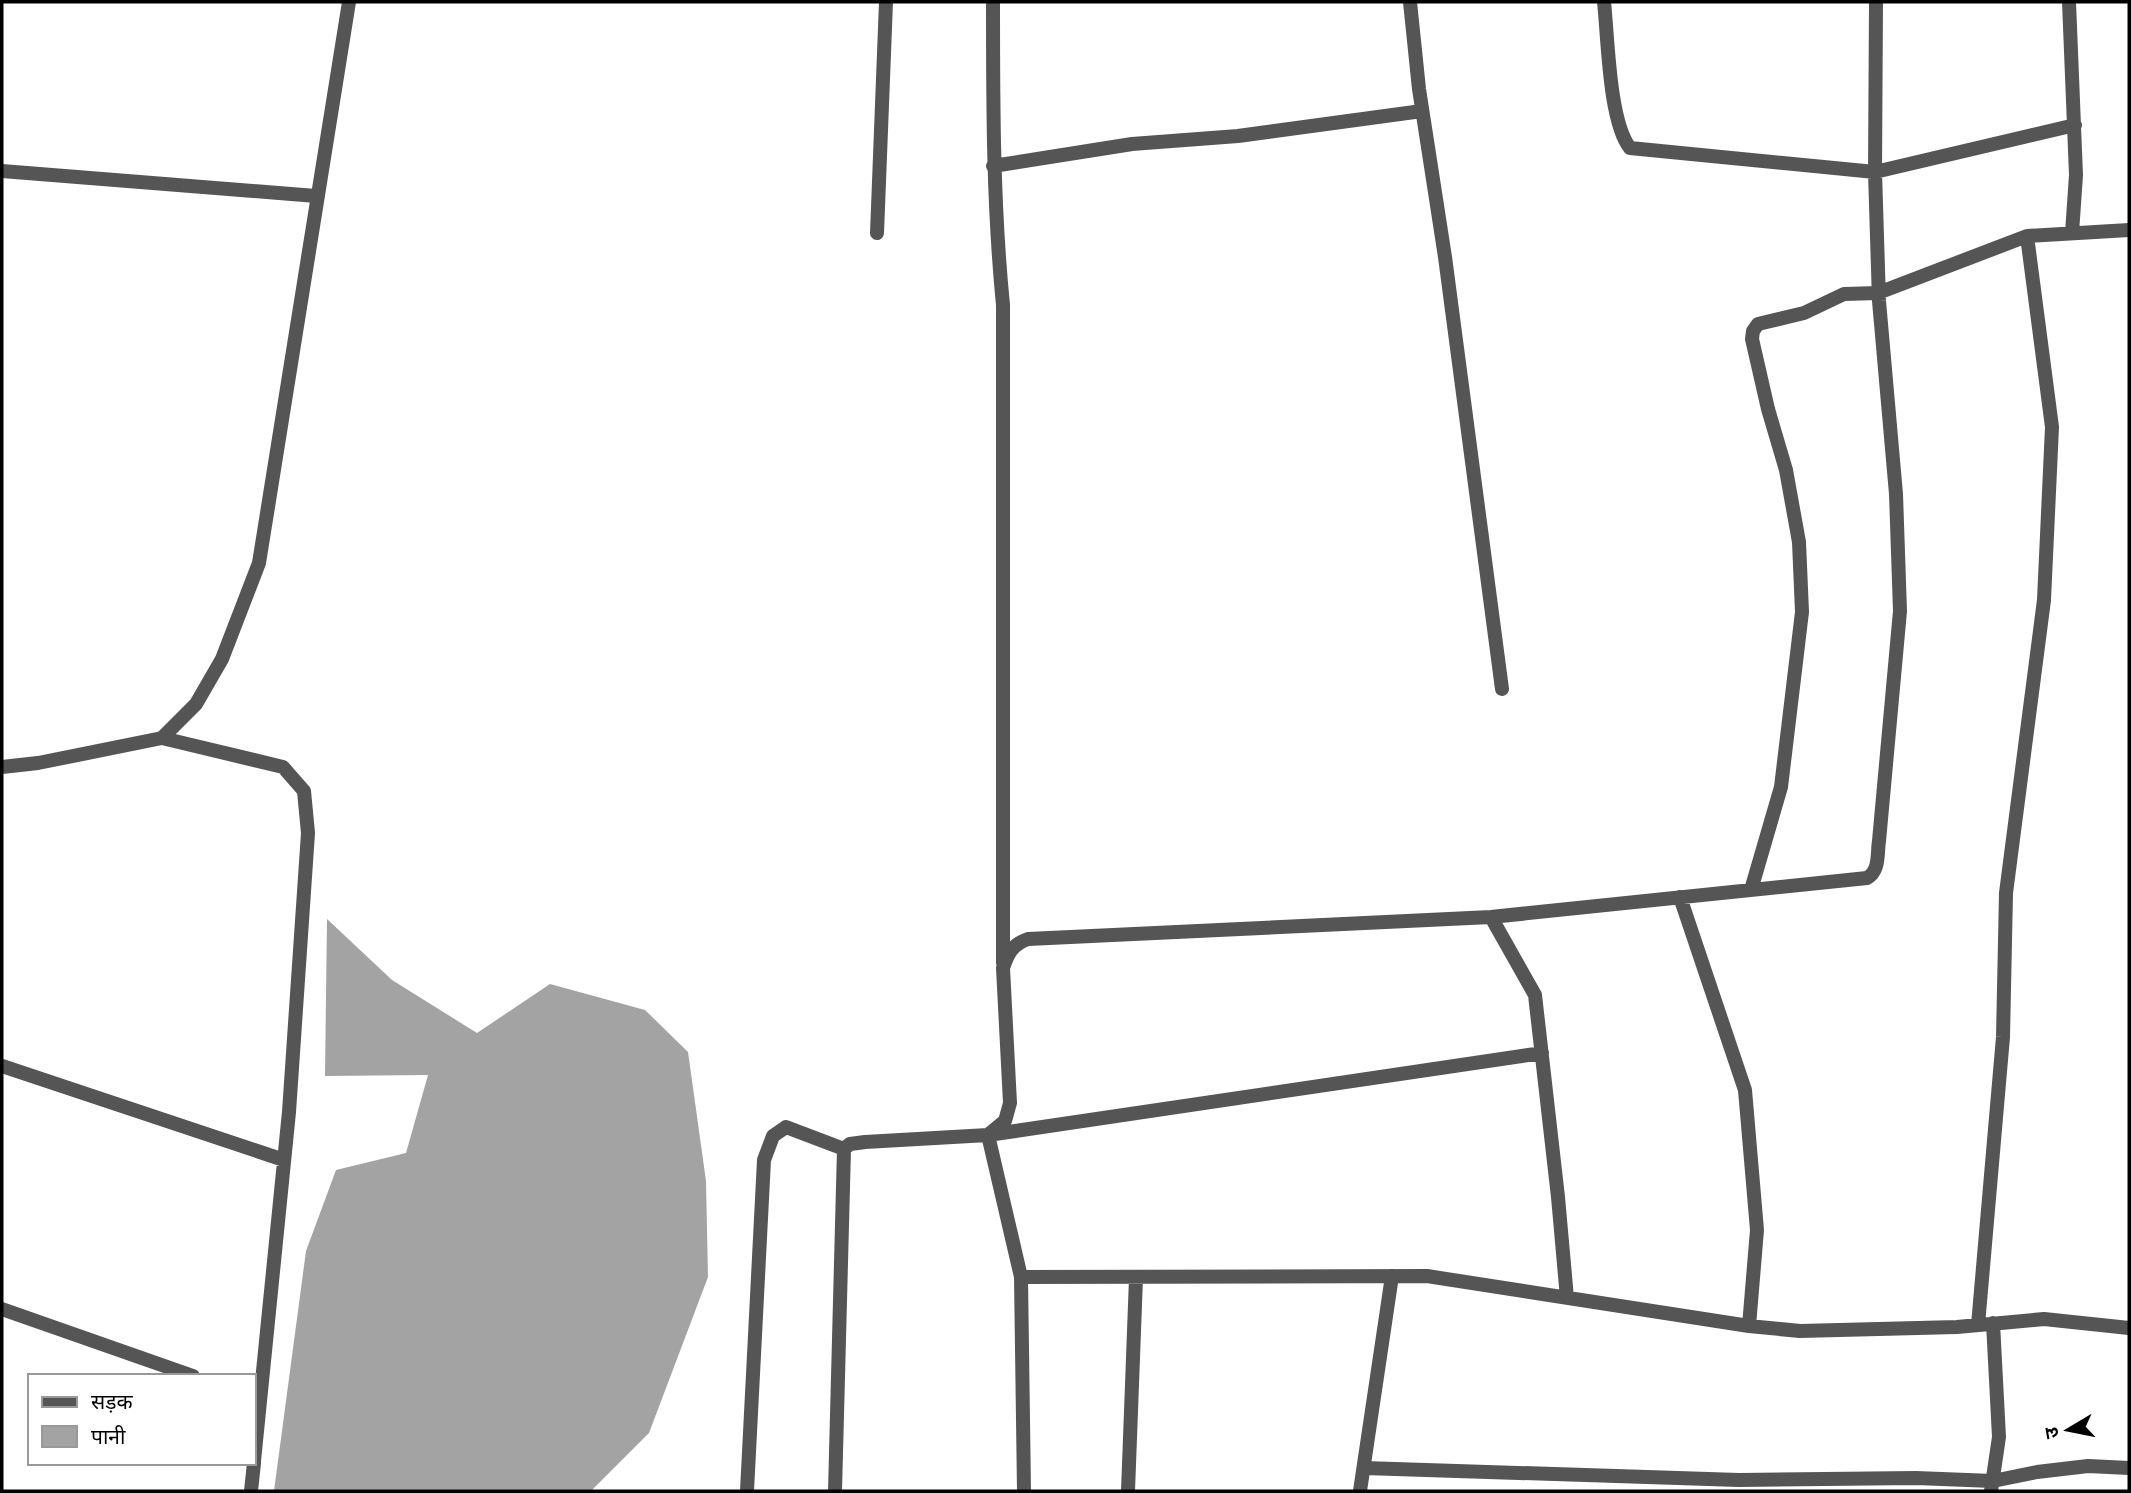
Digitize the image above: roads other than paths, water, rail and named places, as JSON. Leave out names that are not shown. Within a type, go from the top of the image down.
[{"type":"street","points":[[162,737],[195,704],[222,659],[260,563],[316,196],[349,2]]},
{"type":"street","points":[[877,233],[886,2]]},
{"type":"street","points":[[988,1135],[1005,1121],[1010,1104],[1003,968],[1003,305],[993,166],[993,2]]},
{"type":"street","points":[[1410,2],[1422,111],[1445,257],[1502,689]]},
{"type":"street","points":[[1604,2],[1615,115],[1622,138],[1630,148],[1875,172],[2074,125]]},
{"type":"street","points":[[1003,968],[1009,952],[1017,943],[1028,939],[1491,917],[1867,878],[1875,870],[1900,611],[1896,494],[1878,292],[1875,172],[1876,2]]},
{"type":"street","points":[[2069,2],[2076,175],[2072,233]]},
{"type":"street","points":[[993,166],[1132,144],[1316,128],[1422,111]]},
{"type":"street","points":[[2,171],[316,196]]},
{"type":"street","points":[[1751,890],[1781,787],[1802,612],[1799,542],[1786,470],[1768,408],[1753,331],[1758,324],[1804,313],[1844,294],[1878,292],[2026,236],[2129,230]]},
{"type":"street","points":[[1992,1486],[1998,1437],[1985,1324],[2003,1037],[2006,893],[2045,600],[2053,427],[2026,236]]},
{"type":"street","points":[[2,767],[38,764],[162,737],[283,767],[304,791],[308,833],[284,1160],[256,1398]]},
{"type":"street","points":[[1680,897],[1745,1090],[1757,1230],[1749,1326]]},
{"type":"street","points":[[1491,917],[1535,995],[1567,1298]]},
{"type":"street","points":[[835,1491],[844,1149],[850,1144],[988,1135],[1542,1052]]},
{"type":"street","points":[[2,1066],[284,1160]]},
{"type":"street","points":[[747,1491],[764,1160],[773,1136],[786,1127],[844,1149]]},
{"type":"street","points":[[988,1135],[1021,1277],[1024,1491]]},
{"type":"street","points":[[1360,1491],[1392,1276]]},
{"type":"street","points":[[1021,1277],[1427,1276],[1749,1326],[1800,1331],[1985,1324],[2044,1318],[2129,1328]]},
{"type":"street","points":[[1128,1491],[1136,1278]]},
{"type":"street","points":[[2,1310],[187,1374]]},
{"type":"street","points":[[251,1491],[254,1465]]},
{"type":"street","points":[[1364,1468],[1739,1480],[1916,1478],[1992,1486],[2037,1472],[2088,1466],[2129,1468]]},
{"type":"water","points":[[327,919],[392,980],[477,1033],[550,984],[645,1010],[688,1052],[706,1181],[708,1277],[649,1433],[591,1491],[274,1491],[306,1251],[336,1170],[406,1153],[428,1075],[325,1076]]}]
